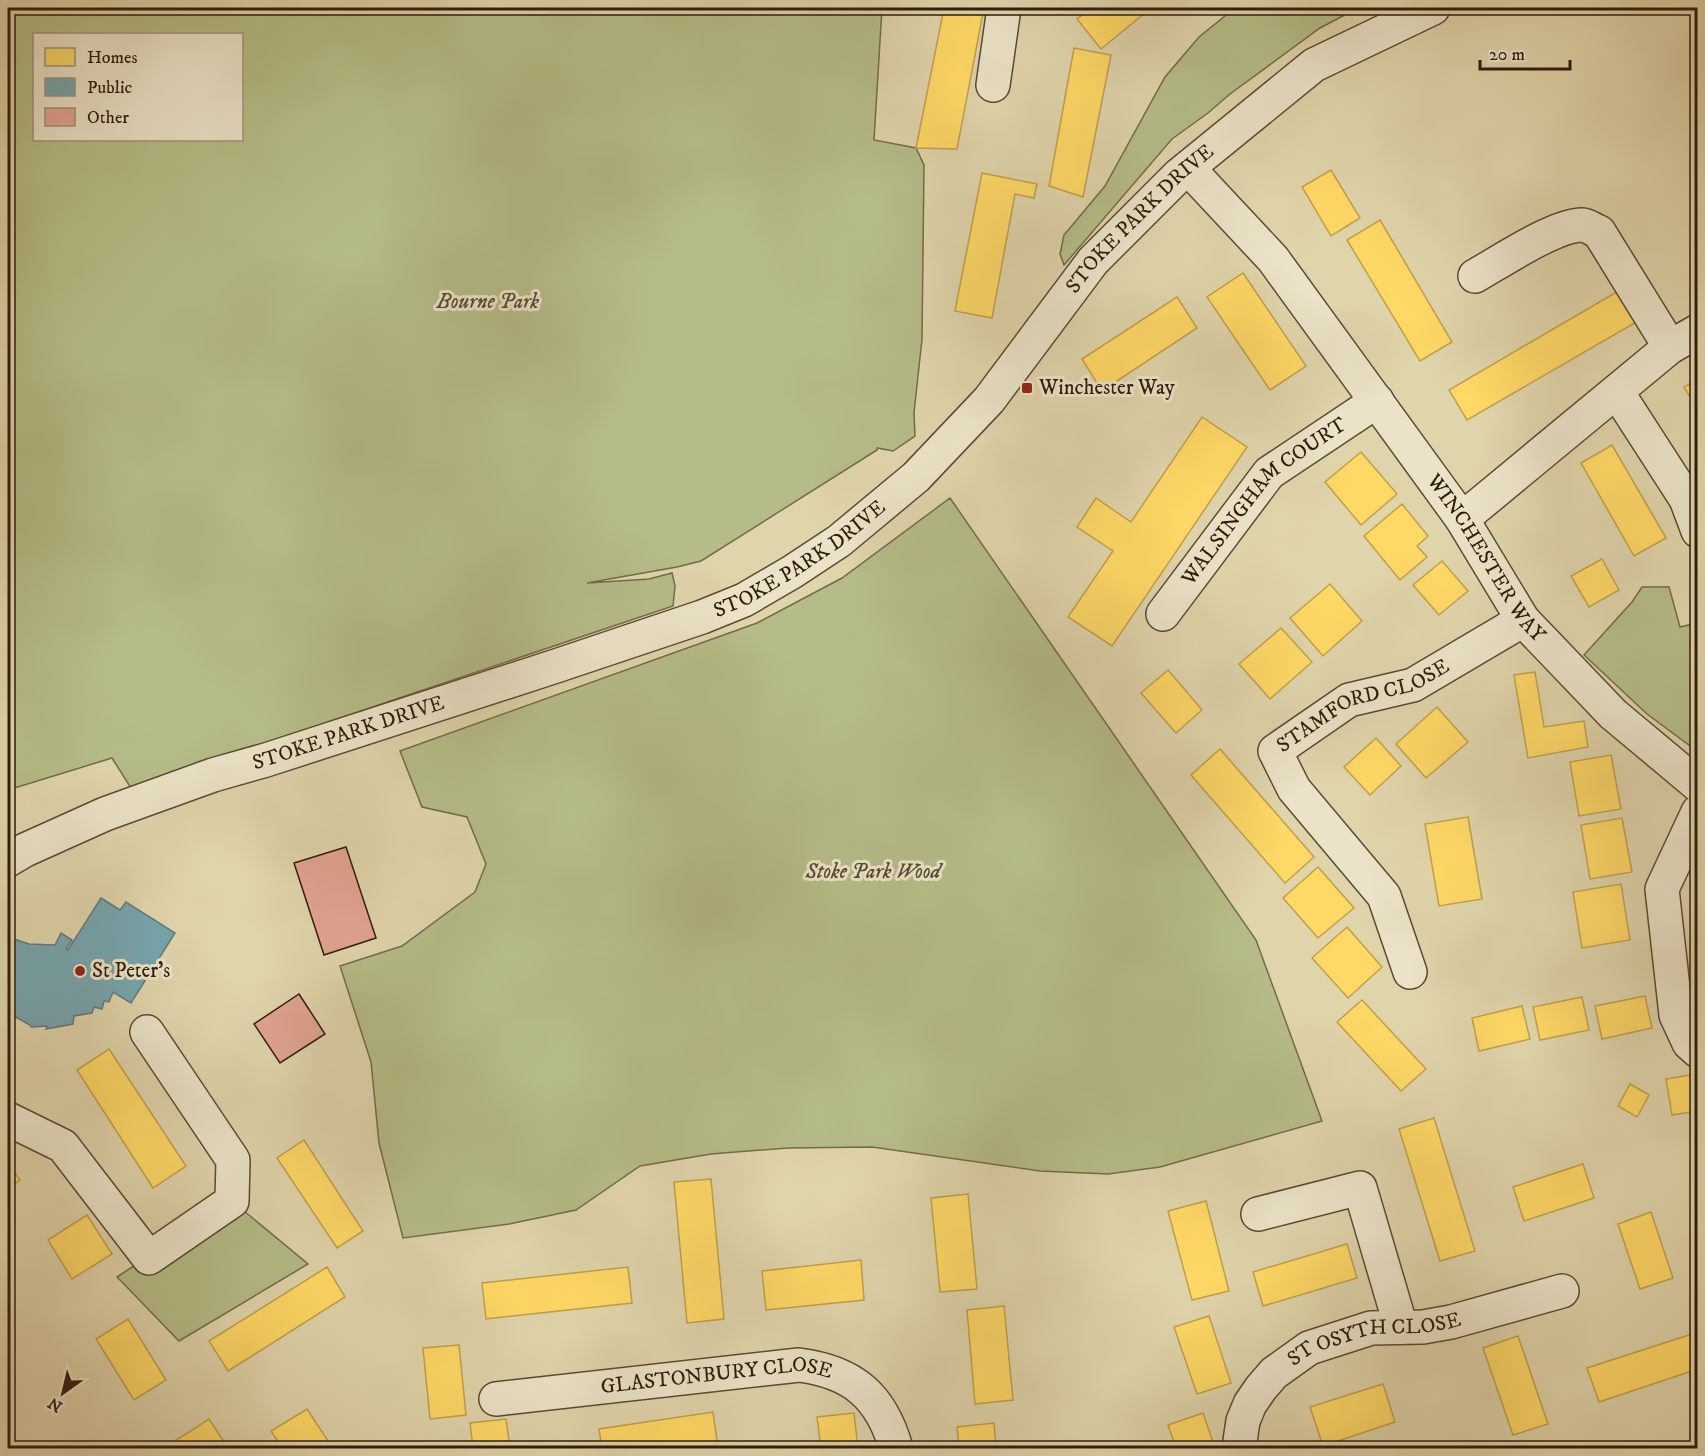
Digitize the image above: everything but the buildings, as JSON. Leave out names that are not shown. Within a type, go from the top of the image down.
[{"type":"street","points":[[993,86],[1004,8]]},
{"type":"street","name":"STOKE PARK DRIVE","points":[[8,860],[105,814],[213,775],[266,760],[702,617],[744,600],[792,572],[838,541],[916,477],[989,400],[1093,261],[1188,168],[1314,65],[1432,8]]},
{"type":"street","name":"WINCHESTER WAY","points":[[1188,168],[1272,259],[1462,519],[1523,620],[1612,714],[1698,784]]},
{"type":"street","points":[[1462,519],[1684,339],[1599,232],[1584,225],[1569,226],[1545,236],[1475,276]]},
{"type":"street","points":[[1617,392],[1686,499],[1698,531]]},
{"type":"street","name":"WALSINGHAM COURT","points":[[1163,614],[1269,472],[1377,401]]},
{"type":"street","name":"STAMFORD CLOSE","points":[[1410,972],[1384,896],[1294,789],[1275,751],[1349,700],[1413,685],[1523,620]]},
{"type":"street","points":[[1698,812],[1662,889],[1676,1015],[1689,1043],[1698,1051]]},
{"type":"street","points":[[8,1119],[63,1146],[149,1258],[232,1202],[234,1160],[147,1032]]},
{"type":"street","points":[[1258,1214],[1360,1188],[1401,1327]]},
{"type":"street","name":"ST OSYTH CLOSE","points":[[1239,1449],[1243,1421],[1250,1404],[1267,1381],[1309,1348],[1371,1328],[1423,1327],[1451,1322],[1562,1291]]},
{"type":"street","name":"GLASTONBURY CLOSE","points":[[496,1399],[799,1365],[832,1371],[859,1387],[882,1413],[891,1430],[896,1449]]},
{"type":"green space","name":"Bourne Park","points":[[8,8],[882,8],[874,140],[916,148],[924,165],[922,339],[914,413],[915,436],[893,451],[877,448],[701,561],[587,583],[649,579],[672,573],[675,586],[673,606],[131,788],[112,758],[8,790]]},
{"type":"green space","points":[[1235,8],[1358,8],[1320,28],[1172,139],[1064,265],[1060,254],[1064,235],[1105,186],[1165,77],[1199,37]]},
{"type":"green space","name":"Stoke Park Wood","points":[[950,498],[1256,940],[1322,1121],[1160,1167],[1108,1174],[1040,1171],[872,1147],[788,1148],[711,1154],[640,1166],[576,1210],[509,1224],[403,1238],[379,1143],[371,1062],[340,966],[402,946],[475,892],[486,864],[467,817],[422,807],[400,751],[757,623],[842,578]]},
{"type":"green space","points":[[1642,587],[1669,587],[1680,627],[1697,623],[1697,751],[1647,714],[1584,655],[1632,602]]},
{"type":"green space","points":[[232,1201],[308,1264],[179,1341],[117,1277]]},
{"type":"place","name":"Winchester Way","points":[[1027,388]]},
{"type":"place","name":"St Peter's","points":[[80,971]]}]
